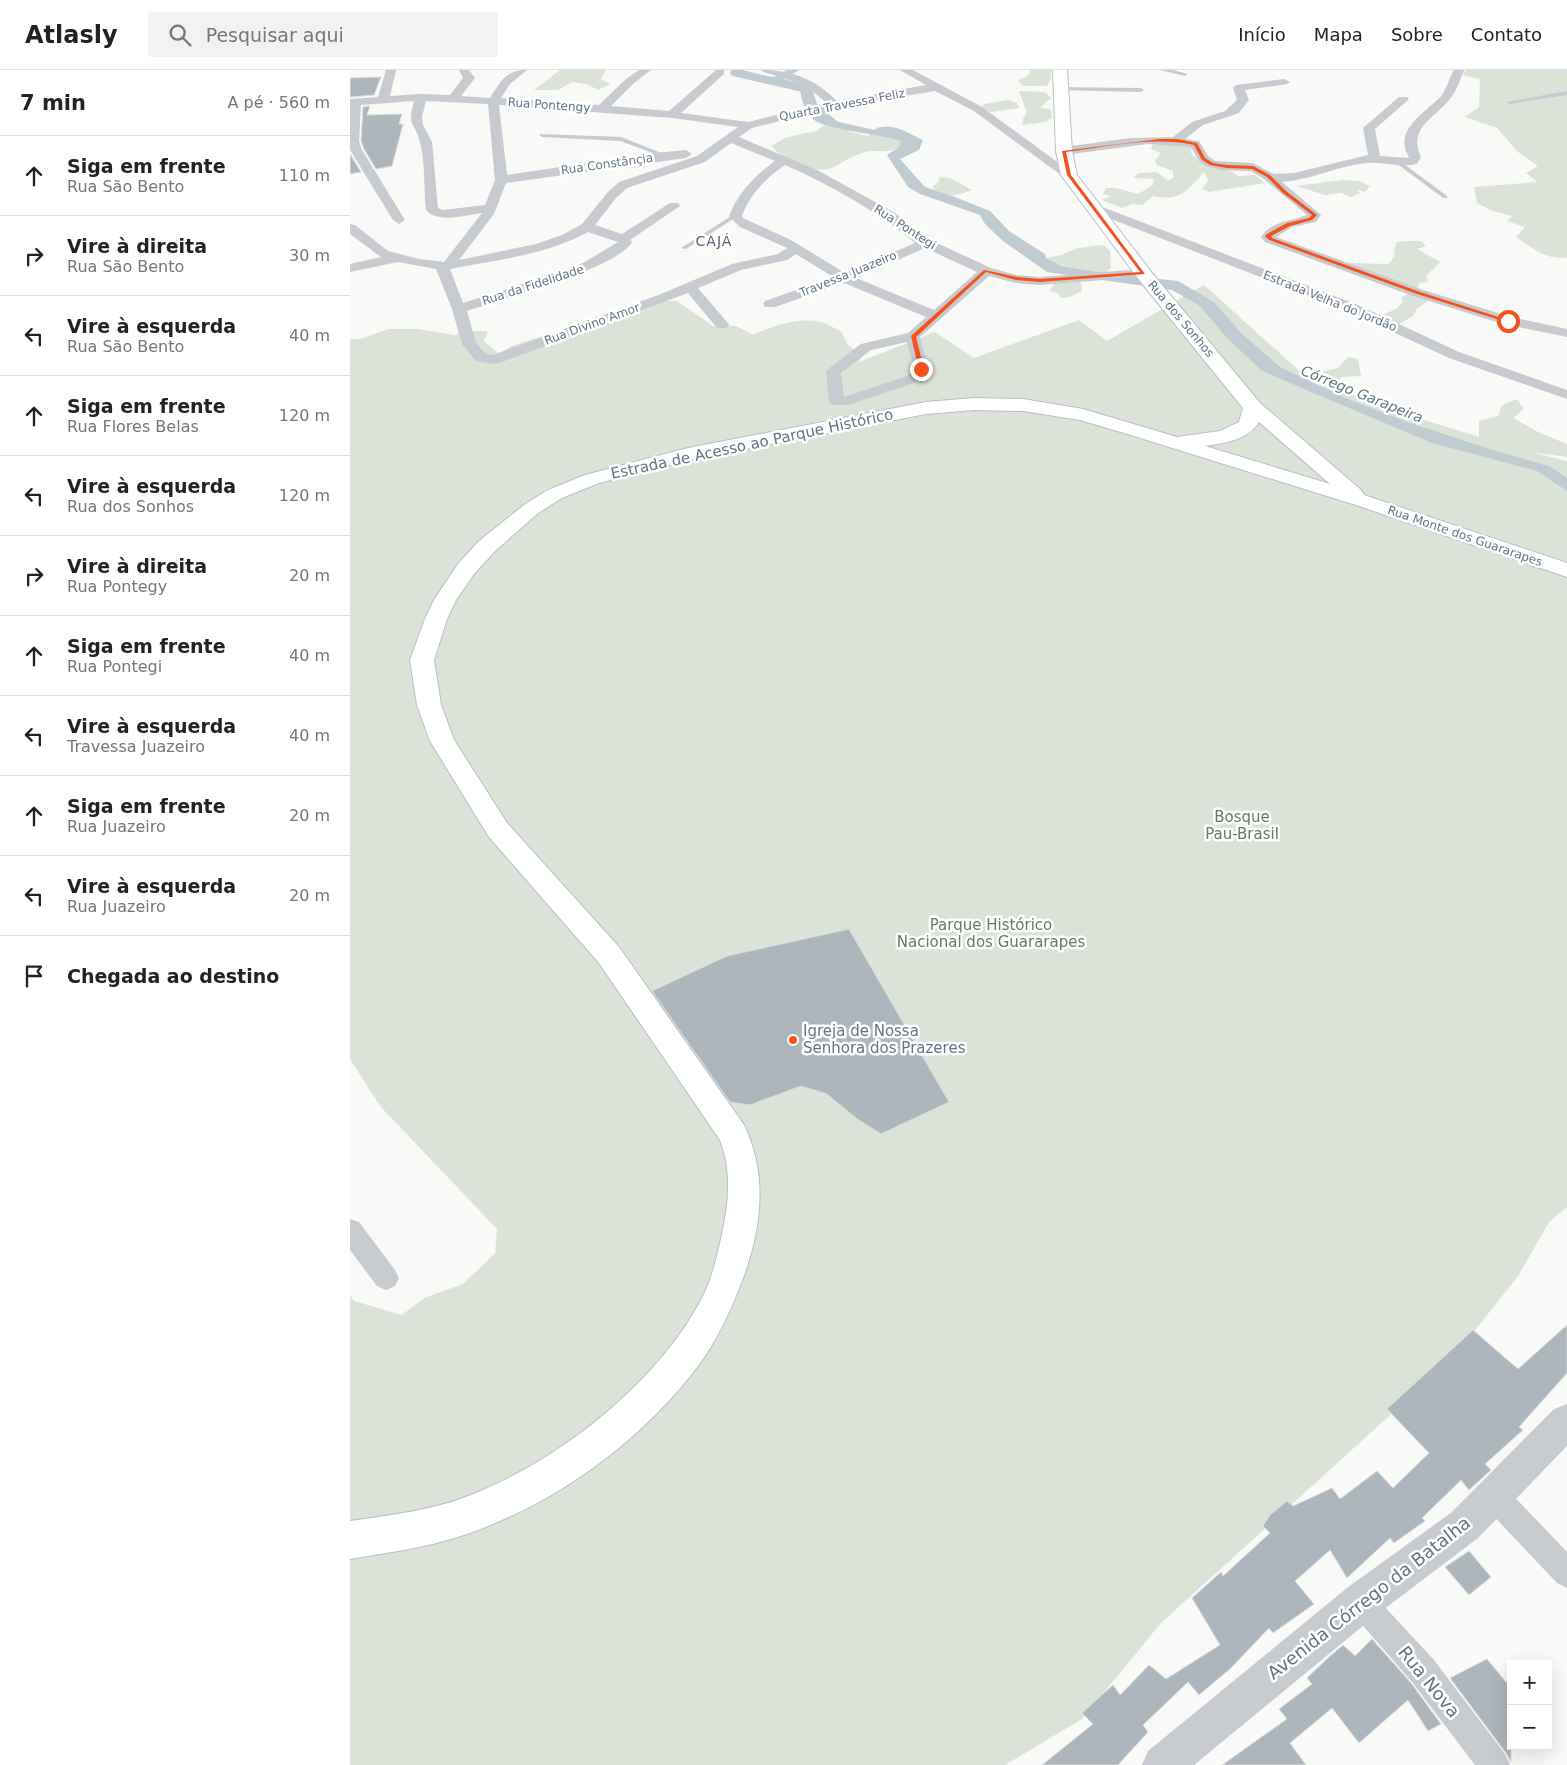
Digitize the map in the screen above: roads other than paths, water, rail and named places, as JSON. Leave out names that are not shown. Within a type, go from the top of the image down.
[{"type":"main road","name":"Rua dos Sonhos","points":[[1060,70],[1064,151],[1069,175],[1140,275],[1162,296],[1254,407],[1363,501]]},
{"type":"main road","name":"Estrada de Acesso ao Parque Histórico","points":[[350,1540],[424,1529],[491,1506],[551,1475],[615,1428],[669,1376],[700,1336],[724,1291],[739,1245],[745,1196],[745,1170],[741,1153],[733,1134],[609,955],[498,830],[442,741],[429,705],[422,660],[439,612],[466,569],[486,546],[531,509],[572,486],[592,478],[688,454],[926,408],[974,404],[1040,408],[1083,415],[1363,501]]},
{"type":"main road","name":"Estrada de Acesso ao Parque Histórico","points":[[1171,442],[1215,439],[1235,432],[1248,424],[1254,407]]},
{"type":"main road","name":"Rua Monte dos Guararapes","points":[[1363,501],[1567,570]]},
{"type":"street","points":[[383,99],[391,70]]},
{"type":"street","points":[[453,99],[469,78],[464,70]]},
{"type":"street","points":[[444,266],[488,214],[501,180],[493,101],[506,82],[522,70]]},
{"type":"street","points":[[601,109],[630,81],[646,70]]},
{"type":"street","points":[[905,70],[978,109],[1013,137],[1069,175]]},
{"type":"street","points":[[1268,176],[1276,178],[1292,176],[1375,159],[1398,162],[1412,161],[1414,158],[1411,152],[1410,139],[1416,126],[1448,96],[1459,70]]},
{"type":"street","points":[[769,71],[806,80],[818,88],[829,106]]},
{"type":"street","points":[[672,115],[720,72]]},
{"type":"street","points":[[1177,140],[1198,123],[1236,110],[1243,100],[1240,86],[1284,82]]},
{"type":"street","name":"Quarta Travessa Feliz","points":[[748,125],[829,106],[936,87]]},
{"type":"street","points":[[421,98],[416,117],[417,125],[426,142],[432,210],[442,214],[490,208]]},
{"type":"street","name":"Rua Pontengy","points":[[353,102],[421,98],[493,101],[672,115],[748,125]]},
{"type":"street","points":[[1375,159],[1369,128],[1403,99]]},
{"type":"street","points":[[353,102],[352,141],[399,220]]},
{"type":"street","points":[[350,228],[378,251],[418,264],[444,266],[539,247],[567,238],[588,227],[612,195],[623,185],[702,159],[748,125]]},
{"type":"street","name":"Rua Pontegi","points":[[731,138],[814,174],[876,208],[926,243],[986,271],[1016,279],[1040,281],[1140,275]]},
{"type":"street","points":[[1064,151],[1160,140],[1177,140],[1195,144],[1203,159],[1212,164],[1227,167],[1252,167],[1268,176],[1315,215],[1311,219],[1288,224],[1269,235],[1270,239],[1427,296],[1508,321],[1567,333]]},
{"type":"street","name":"Rua Constânçia","points":[[501,180],[666,156],[713,152]]},
{"type":"street","points":[[783,161],[772,168],[742,200],[734,216],[736,219],[793,246],[844,278],[936,316]]},
{"type":"street","name":"Rua da Fidelidade","points":[[459,309],[590,265],[623,246],[625,242],[623,239],[674,206]]},
{"type":"street","name":"Estrada Velha do Jordão","points":[[1092,207],[1352,308],[1454,355],[1567,395]]},
{"type":"street","points":[[588,227],[623,239]]},
{"type":"street","name":"Travessa Juazeiro","points":[[770,304],[844,278],[926,243]]},
{"type":"street","name":"Rua Divino Amor","points":[[459,309],[469,344],[481,358],[494,360],[690,287],[737,267],[782,257],[794,249],[793,246]]},
{"type":"street","points":[[350,268],[397,258]]},
{"type":"street","points":[[444,266],[459,309]]},
{"type":"street","points":[[913,336],[921,369],[912,379],[848,401],[837,402],[832,372],[866,347],[913,336],[986,271]]},
{"type":"street","points":[[690,287],[722,325]]},
{"type":"street","points":[[350,1230],[386,1278]]},
{"type":"street","name":"Avenida Córrego da Batalha","points":[[1162,1765],[1361,1602],[1465,1525],[1567,1421]]},
{"type":"street","points":[[1494,1497],[1567,1573]]},
{"type":"street","name":"Rua Nova","points":[[1361,1602],[1423,1670],[1494,1765]]},
{"type":"lane","points":[[1163,70],[1185,74]]},
{"type":"lane","points":[[1060,88],[1141,90]]},
{"type":"lane","points":[[1509,102],[1567,93]]},
{"type":"lane","points":[[542,135],[621,139],[666,156]]},
{"type":"lane","points":[[1398,162],[1445,197]]},
{"type":"lane","points":[[684,248],[734,216]]},
{"type":"waterway","points":[[737,73],[802,88]]},
{"type":"place","name":"Igreja de Nossa Senhora dos Prazeres","points":[[793,1040]]},
{"type":"district","name":"CAJÁ","points":[[714,241]]},
{"type":"water label","name":"Córrego Garapeira","points":[[1362,394]]},
{"type":"park label","name":"Bosque Pau-Brasil","points":[[1242,826]]},
{"type":"park label","name":"Parque Histórico Nacional dos Guararapes","points":[[991,934]]}]
